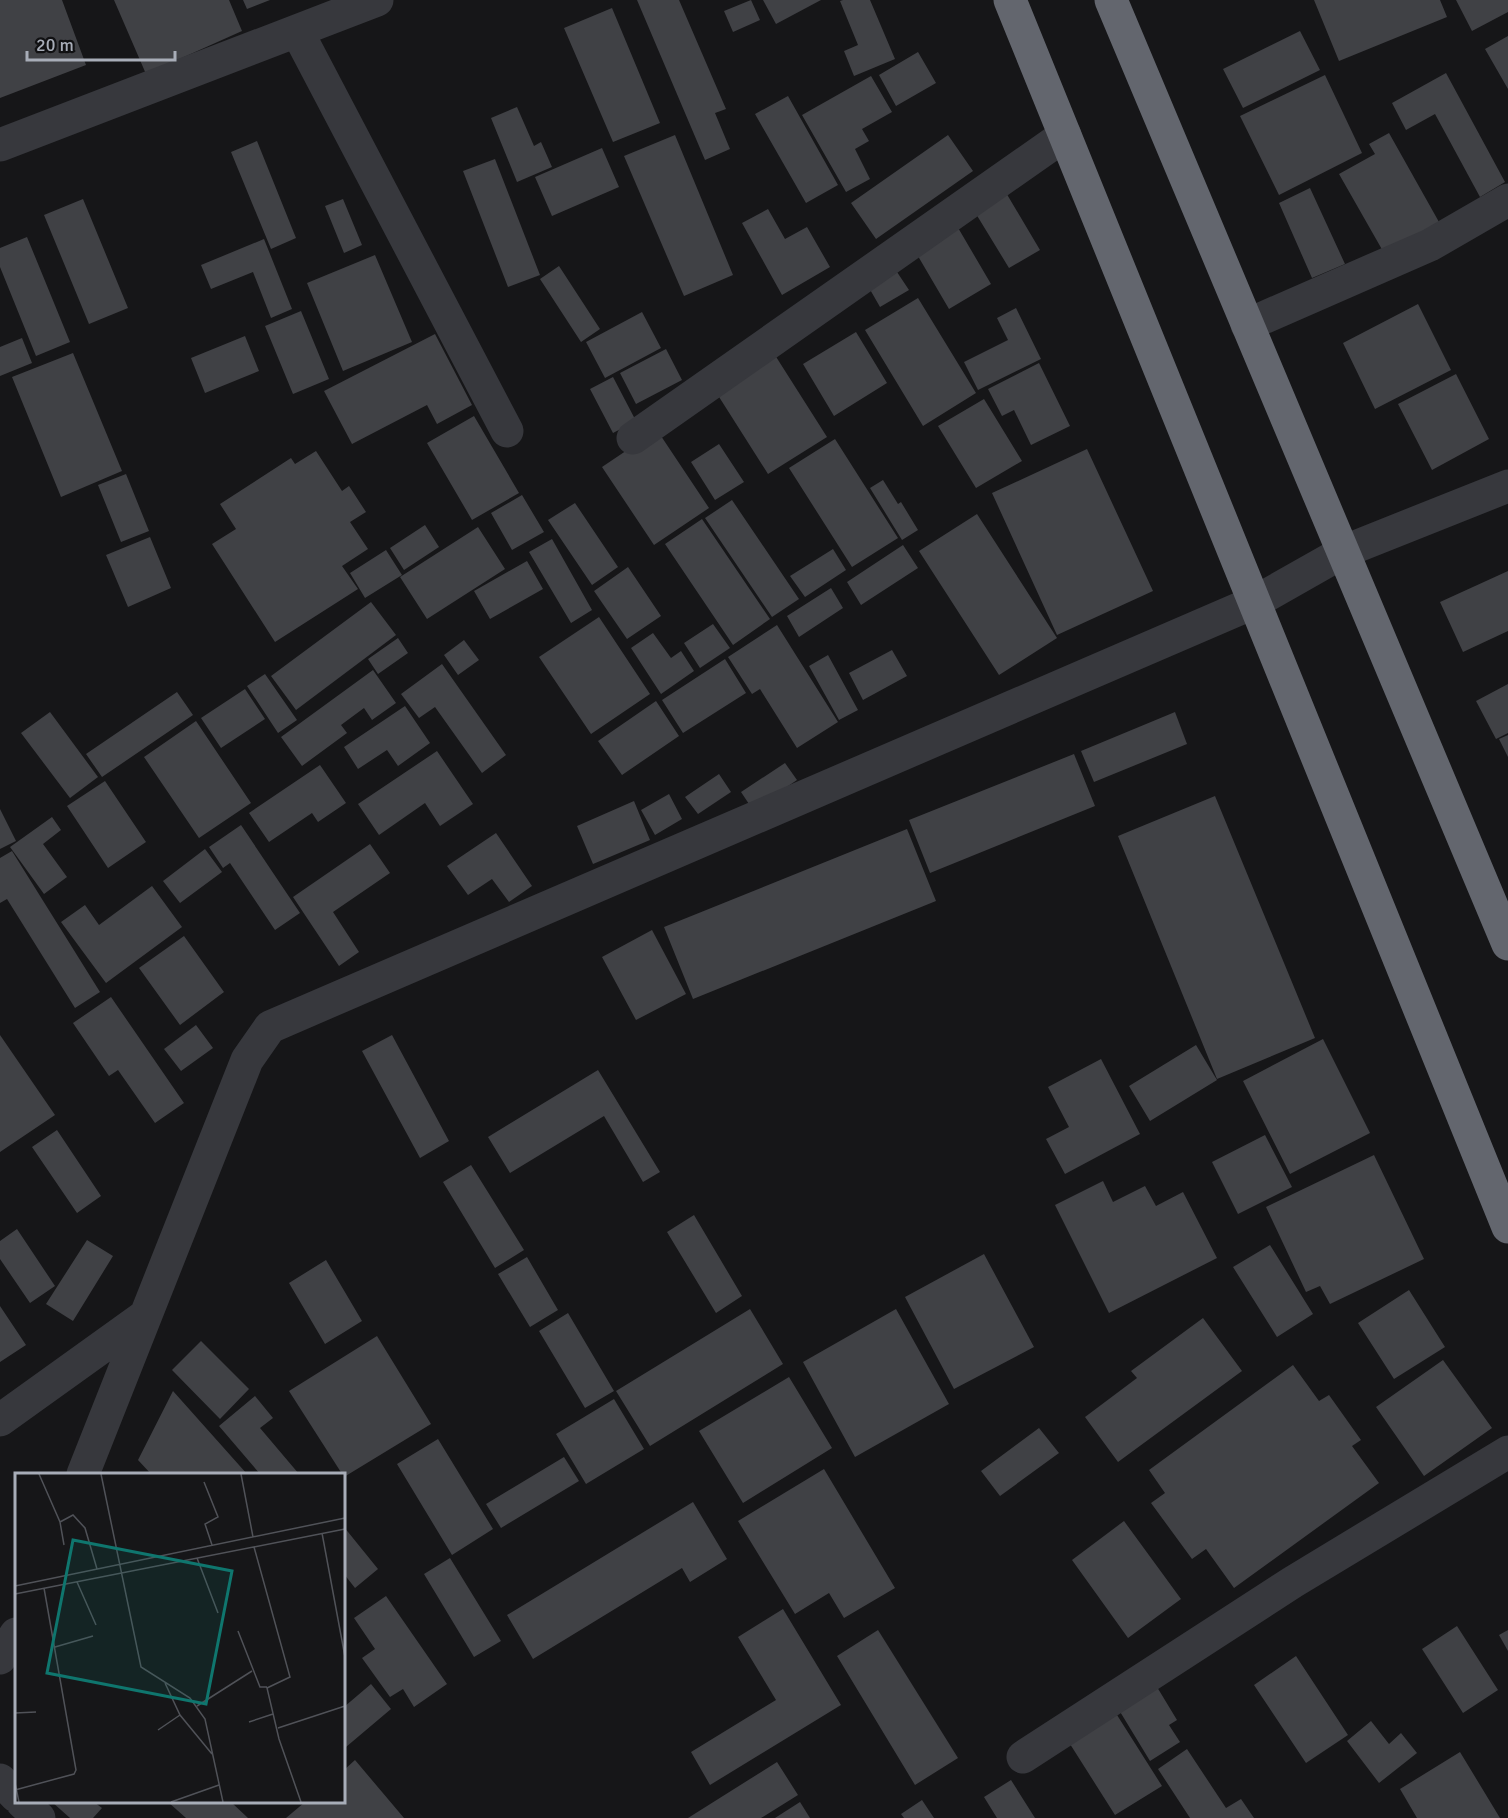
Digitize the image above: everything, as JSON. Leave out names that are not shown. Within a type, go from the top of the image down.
[{"type":"highway","points":[[1010,0],[1508,1227]]},
{"type":"highway","points":[[1111,0],[1247,325],[1345,551],[1508,944]]},
{"type":"street","points":[[0,145],[377,0]]},
{"type":"street","points":[[297,31],[507,431]]},
{"type":"street","points":[[633,438],[1065,135]]},
{"type":"street","points":[[1247,325],[1430,246],[1508,200]]},
{"type":"street","points":[[83,1473],[247,1060],[270,1028],[1255,602],[1345,551],[1508,486]]},
{"type":"street","points":[[0,1420],[146,1316]]},
{"type":"street","points":[[1023,1757],[1293,1582],[1508,1452]]},
{"type":"street","points":[[0,1658],[15,1636]]},
{"type":"street","points":[[0,1780],[15,1795]]},
{"type":"street","points":[[23,1803],[39,1818]]},
{"type":"building","points":[[0,0],[62,0],[86,65],[0,98]]},
{"type":"building","points":[[114,0],[229,0],[242,31],[146,74]]},
{"type":"building","points":[[243,0],[270,0],[247,9]]},
{"type":"building","points":[[637,0],[679,0],[726,109],[715,113],[730,149],[705,160]]},
{"type":"building","points":[[751,0],[760,20],[733,32],[724,11]]},
{"type":"building","points":[[763,0],[821,0],[776,24]]},
{"type":"building","points":[[870,0],[895,59],[854,76],[844,51],[858,45],[840,1]]},
{"type":"building","points":[[1314,0],[1440,0],[1447,17],[1339,61]]},
{"type":"building","points":[[1456,0],[1508,0],[1508,12],[1472,31]]},
{"type":"building","points":[[612,8],[660,123],[613,142],[564,28]]},
{"type":"building","points":[[1300,31],[1320,70],[1243,108],[1223,69]]},
{"type":"building","points":[[1508,36],[1508,89],[1485,49]]},
{"type":"building","points":[[918,52],[936,83],[896,106],[879,75]]},
{"type":"building","points":[[1446,73],[1505,182],[1480,197],[1435,114],[1406,130],[1392,103]]},
{"type":"building","points":[[1325,75],[1362,153],[1279,195],[1240,116]]},
{"type":"building","points":[[871,76],[892,112],[862,129],[869,141],[855,149],[870,179],[846,192],[802,115]]},
{"type":"building","points":[[788,96],[838,185],[806,203],[755,114]]},
{"type":"building","points":[[517,107],[534,146],[541,142],[552,167],[517,182],[491,118]]},
{"type":"building","points":[[1389,133],[1439,222],[1384,253],[1339,174],[1375,154],[1369,144]]},
{"type":"building","points":[[675,135],[733,275],[684,296],[624,156]]},
{"type":"building","points":[[948,135],[973,171],[876,239],[851,203]]},
{"type":"building","points":[[257,141],[296,238],[271,249],[231,152]]},
{"type":"building","points":[[602,148],[619,187],[552,216],[535,177]]},
{"type":"building","points":[[495,159],[540,275],[508,287],[463,171]]},
{"type":"building","points":[[1310,188],[1345,264],[1312,278],[1279,203]]},
{"type":"building","points":[[1005,191],[1040,250],[1009,268],[973,209]]},
{"type":"building","points":[[83,199],[128,308],[89,324],[44,215]]},
{"type":"building","points":[[343,199],[362,245],[344,253],[325,206]]},
{"type":"building","points":[[768,209],[785,239],[807,227],[830,267],[782,295],[742,223]]},
{"type":"building","points":[[957,226],[991,284],[949,309],[915,251]]},
{"type":"building","points":[[27,237],[70,342],[36,356],[0,267],[0,248]]},
{"type":"building","points":[[264,239],[292,309],[271,318],[253,272],[211,289],[201,265]]},
{"type":"building","points":[[375,255],[412,342],[343,371],[307,283]]},
{"type":"building","points":[[559,266],[600,329],[581,342],[540,279]]},
{"type":"building","points":[[895,269],[909,290],[880,307],[868,286]]},
{"type":"building","points":[[918,298],[976,393],[923,426],[865,330]]},
{"type":"building","points":[[1418,304],[1451,370],[1375,409],[1343,343]]},
{"type":"building","points":[[1016,308],[1041,359],[978,390],[964,362],[1008,340],[997,318]]},
{"type":"building","points":[[301,311],[329,379],[293,394],[265,326]]},
{"type":"building","points":[[642,312],[661,348],[605,378],[586,342]]},
{"type":"building","points":[[856,332],[887,383],[834,416],[803,364]]},
{"type":"building","points":[[435,334],[472,405],[437,424],[427,405],[352,444],[324,391]]},
{"type":"building","points":[[245,336],[259,371],[205,393],[191,358]]},
{"type":"building","points":[[22,338],[32,363],[0,376],[0,347]]},
{"type":"building","points":[[666,349],[682,380],[636,404],[620,373]]},
{"type":"building","points":[[773,352],[827,437],[768,474],[714,389]]},
{"type":"building","points":[[73,353],[122,471],[61,497],[12,377]]},
{"type":"building","points":[[1039,363],[1070,426],[1031,445],[1014,410],[1002,416],[988,389]]},
{"type":"building","points":[[1456,374],[1489,439],[1432,470],[1398,404]]},
{"type":"building","points":[[613,377],[636,421],[613,433],[590,389]]},
{"type":"building","points":[[984,399],[1022,461],[976,488],[938,426]]},
{"type":"building","points":[[474,416],[519,493],[472,520],[427,443]]},
{"type":"building","points":[[657,430],[709,508],[654,545],[602,467]]},
{"type":"building","points":[[835,439],[898,538],[852,567],[789,468]]},
{"type":"building","points":[[719,444],[744,482],[715,500],[691,462]]},
{"type":"building","points":[[1087,449],[1153,591],[1057,635],[992,493]]},
{"type":"building","points":[[316,451],[342,491],[349,486],[366,512],[350,522],[368,549],[342,566],[358,589],[275,642],[212,544],[236,529],[220,504],[291,458],[295,464]]},
{"type":"building","points":[[126,474],[149,531],[121,542],[98,485]]},
{"type":"building","points":[[883,480],[898,504],[901,502],[918,530],[902,540],[870,488]]},
{"type":"building","points":[[522,495],[544,532],[512,550],[491,513]]},
{"type":"building","points":[[732,500],[799,599],[772,617],[705,518]]},
{"type":"building","points":[[575,503],[618,567],[592,585],[548,520]]},
{"type":"building","points":[[977,514],[1057,638],[999,675],[919,551]]},
{"type":"building","points":[[702,519],[770,619],[733,645],[665,544]]},
{"type":"building","points":[[425,525],[439,547],[404,570],[390,548]]},
{"type":"building","points":[[478,527],[505,569],[427,619],[400,577]]},
{"type":"building","points":[[150,537],[171,588],[128,607],[106,555]]},
{"type":"building","points":[[552,539],[592,610],[571,623],[529,552]]},
{"type":"building","points":[[903,545],[918,568],[861,605],[847,582]]},
{"type":"building","points":[[833,549],[846,570],[805,597],[790,576]]},
{"type":"building","points":[[386,550],[402,575],[365,598],[350,573]]},
{"type":"building","points":[[527,561],[543,589],[490,619],[474,591]]},
{"type":"building","points":[[628,567],[661,616],[627,639],[594,591]]},
{"type":"building","points":[[1508,571],[1508,631],[1463,652],[1440,602]]},
{"type":"building","points":[[831,588],[843,608],[799,637],[787,616]]},
{"type":"building","points":[[371,602],[396,635],[296,710],[271,676]]},
{"type":"building","points":[[599,617],[650,694],[591,734],[539,657]]},
{"type":"building","points":[[713,624],[730,648],[700,668],[684,643]]},
{"type":"building","points":[[777,625],[838,722],[797,748],[760,689],[752,694],[728,657]]},
{"type":"building","points":[[653,633],[671,658],[681,651],[694,671],[661,694],[631,648]]},
{"type":"building","points":[[398,638],[408,653],[378,674],[368,659]]},
{"type":"building","points":[[464,640],[479,660],[458,675],[444,655]]},
{"type":"building","points":[[892,650],[907,676],[863,700],[849,673]]},
{"type":"building","points":[[828,655],[858,710],[839,720],[809,666]]},
{"type":"building","points":[[725,659],[746,693],[683,733],[662,700]]},
{"type":"building","points":[[442,664],[506,755],[482,773],[435,707],[419,718],[401,694]]},
{"type":"building","points":[[373,670],[396,703],[372,720],[364,708],[341,725],[347,733],[302,766],[281,737]]},
{"type":"building","points":[[265,674],[297,720],[278,733],[247,686]]},
{"type":"building","points":[[1508,684],[1508,733],[1496,739],[1476,701]]},
{"type":"building","points":[[245,689],[265,719],[221,748],[201,718]]},
{"type":"building","points":[[177,692],[193,715],[102,777],[86,754]]},
{"type":"building","points":[[656,701],[679,736],[622,775],[598,741]]},
{"type":"building","points":[[405,706],[430,743],[398,766],[387,750],[358,769],[344,747]]},
{"type":"building","points":[[50,712],[98,777],[70,798],[21,733]]},
{"type":"building","points":[[1175,712],[1187,744],[1094,782],[1081,751]]},
{"type":"building","points":[[196,721],[251,803],[199,838],[144,757]]},
{"type":"building","points":[[1508,735],[1508,757],[1499,739]]},
{"type":"building","points":[[437,751],[473,804],[440,826],[425,803],[379,835],[358,804]]},
{"type":"building","points":[[1074,754],[1095,806],[930,873],[909,820]]},
{"type":"building","points":[[785,763],[797,780],[753,810],[741,792]]},
{"type":"building","points":[[320,765],[346,803],[318,822],[312,813],[269,842],[249,813]]},
{"type":"building","points":[[719,774],[731,792],[698,814],[685,797]]},
{"type":"building","points":[[105,781],[146,842],[108,868],[67,806]]},
{"type":"building","points":[[669,794],[682,819],[655,835],[641,810]]},
{"type":"building","points":[[1215,796],[1315,1038],[1217,1079],[1118,836]]},
{"type":"building","points":[[634,801],[650,840],[593,864],[577,826]]},
{"type":"building","points":[[0,809],[16,841],[0,849]]},
{"type":"building","points":[[52,817],[61,830],[43,844],[67,877],[44,894],[10,847]]},
{"type":"building","points":[[241,825],[300,913],[275,930],[230,863],[223,868],[209,847]]},
{"type":"building","points":[[907,829],[936,901],[693,999],[664,927]]},
{"type":"building","points":[[496,833],[532,886],[509,902],[492,879],[468,895],[447,866]]},
{"type":"building","points":[[370,844],[390,873],[333,912],[359,952],[339,966],[293,897]]},
{"type":"building","points":[[205,849],[222,872],[180,903],[163,881]]},
{"type":"building","points":[[12,851],[100,992],[75,1008],[7,899],[0,903],[0,858]]},
{"type":"building","points":[[152,886],[182,927],[106,983],[61,922],[85,905],[99,925]]},
{"type":"building","points":[[652,930],[686,994],[636,1020],[602,957]]},
{"type":"building","points":[[184,936],[224,992],[180,1025],[139,968]]},
{"type":"building","points":[[111,997],[184,1103],[155,1123],[118,1070],[109,1076],[73,1023]]},
{"type":"building","points":[[196,1025],[213,1048],[181,1071],[164,1049]]},
{"type":"building","points":[[0,1035],[55,1115],[0,1152]]},
{"type":"building","points":[[392,1035],[449,1141],[420,1158],[362,1051]]},
{"type":"building","points":[[1323,1039],[1370,1133],[1290,1174],[1243,1081]]},
{"type":"building","points":[[1196,1045],[1217,1080],[1150,1121],[1129,1086]]},
{"type":"building","points":[[1101,1059],[1140,1134],[1065,1174],[1046,1139],[1069,1127],[1048,1087]]},
{"type":"building","points":[[598,1070],[660,1172],[643,1182],[604,1116],[510,1173],[488,1137]]},
{"type":"building","points":[[57,1130],[101,1196],[77,1213],[32,1147]]},
{"type":"building","points":[[1265,1135],[1292,1187],[1238,1214],[1212,1162]]},
{"type":"building","points":[[1374,1155],[1424,1259],[1330,1304],[1320,1286],[1306,1292],[1266,1207]]},
{"type":"building","points":[[471,1165],[524,1250],[495,1268],[443,1182]]},
{"type":"building","points":[[1103,1181],[1113,1202],[1145,1186],[1156,1206],[1183,1192],[1217,1258],[1109,1313],[1055,1205]]},
{"type":"building","points":[[694,1215],[742,1296],[716,1313],[667,1232]]},
{"type":"building","points":[[17,1229],[55,1286],[30,1303],[0,1259],[0,1241]]},
{"type":"building","points":[[87,1240],[113,1256],[73,1321],[46,1304]]},
{"type":"building","points":[[1270,1245],[1313,1314],[1277,1337],[1233,1267]]},
{"type":"building","points":[[984,1254],[1034,1347],[954,1389],[905,1297]]},
{"type":"building","points":[[527,1257],[558,1310],[530,1327],[498,1274]]},
{"type":"building","points":[[326,1260],[362,1321],[325,1344],[289,1283]]},
{"type":"building","points":[[1409,1290],[1445,1347],[1394,1379],[1358,1323]]},
{"type":"building","points":[[0,1306],[26,1345],[0,1362]]},
{"type":"building","points":[[750,1309],[783,1364],[650,1446],[616,1391]]},
{"type":"building","points":[[896,1309],[949,1404],[855,1457],[803,1362]]},
{"type":"building","points":[[568,1313],[614,1391],[585,1408],[539,1331]]},
{"type":"building","points":[[1203,1318],[1242,1371],[1118,1462],[1085,1417],[1137,1378],[1131,1371]]},
{"type":"building","points":[[377,1336],[431,1424],[345,1476],[345,1473],[341,1473],[289,1391]]},
{"type":"building","points":[[201,1341],[249,1389],[220,1419],[172,1370]]},
{"type":"building","points":[[1443,1360],[1492,1428],[1424,1476],[1376,1407]]},
{"type":"building","points":[[1293,1365],[1319,1401],[1329,1395],[1361,1440],[1352,1446],[1379,1483],[1234,1588],[1206,1549],[1192,1559],[1151,1503],[1165,1493],[1149,1470]]},
{"type":"building","points":[[789,1377],[832,1448],[743,1503],[699,1431]]},
{"type":"building","points":[[173,1391],[246,1473],[150,1473],[138,1460]]},
{"type":"building","points":[[255,1396],[273,1418],[260,1428],[298,1473],[259,1473],[219,1426]]},
{"type":"building","points":[[614,1399],[644,1449],[586,1484],[556,1434]]},
{"type":"building","points":[[1039,1428],[1059,1453],[1000,1496],[981,1471]]},
{"type":"building","points":[[438,1439],[493,1529],[452,1555],[397,1464]]},
{"type":"building","points":[[564,1457],[579,1481],[501,1528],[486,1504]]},
{"type":"building","points":[[824,1469],[895,1588],[844,1618],[829,1593],[795,1614],[738,1521]]},
{"type":"building","points":[[693,1502],[727,1559],[690,1582],[682,1568],[533,1659],[507,1615]]},
{"type":"building","points":[[1124,1521],[1181,1599],[1128,1638],[1072,1560]]},
{"type":"building","points":[[345,1528],[378,1569],[355,1588],[345,1575]]},
{"type":"building","points":[[450,1558],[501,1641],[474,1657],[424,1574]]},
{"type":"building","points":[[386,1596],[447,1684],[414,1707],[403,1689],[390,1697],[362,1658],[375,1649],[354,1618]]},
{"type":"building","points":[[783,1609],[841,1705],[710,1785],[691,1752],[776,1700],[738,1637]]},
{"type":"building","points":[[1457,1626],[1498,1690],[1463,1713],[1422,1649]]},
{"type":"building","points":[[878,1630],[958,1758],[915,1785],[837,1656]]},
{"type":"building","points":[[1508,1630],[1508,1651],[1499,1635]]},
{"type":"building","points":[[1296,1656],[1348,1735],[1306,1763],[1254,1685]]},
{"type":"building","points":[[371,1684],[391,1709],[346,1747],[345,1706]]},
{"type":"building","points":[[1157,1687],[1177,1720],[1169,1725],[1180,1742],[1150,1761],[1119,1710]]},
{"type":"building","points":[[1117,1715],[1162,1786],[1115,1815],[1070,1744]]},
{"type":"building","points":[[1371,1721],[1389,1744],[1401,1733],[1417,1753],[1379,1783],[1347,1741]]},
{"type":"building","points":[[1187,1749],[1226,1808],[1241,1799],[1254,1818],[1190,1818],[1158,1769]]},
{"type":"building","points":[[1460,1752],[1500,1818],[1417,1818],[1400,1789]]},
{"type":"building","points":[[355,1760],[404,1818],[286,1818],[304,1803],[345,1803],[345,1769]]},
{"type":"building","points":[[777,1762],[798,1795],[761,1818],[688,1818]]},
{"type":"building","points":[[1011,1780],[1035,1818],[997,1818],[984,1797]]},
{"type":"building","points":[[922,1800],[934,1818],[904,1818],[901,1814]]},
{"type":"building","points":[[800,1802],[810,1818],[775,1818]]},
{"type":"building","points":[[53,1803],[95,1803],[102,1808],[93,1818],[70,1818]]},
{"type":"building","points":[[169,1803],[232,1803],[248,1818],[186,1818]]}]
